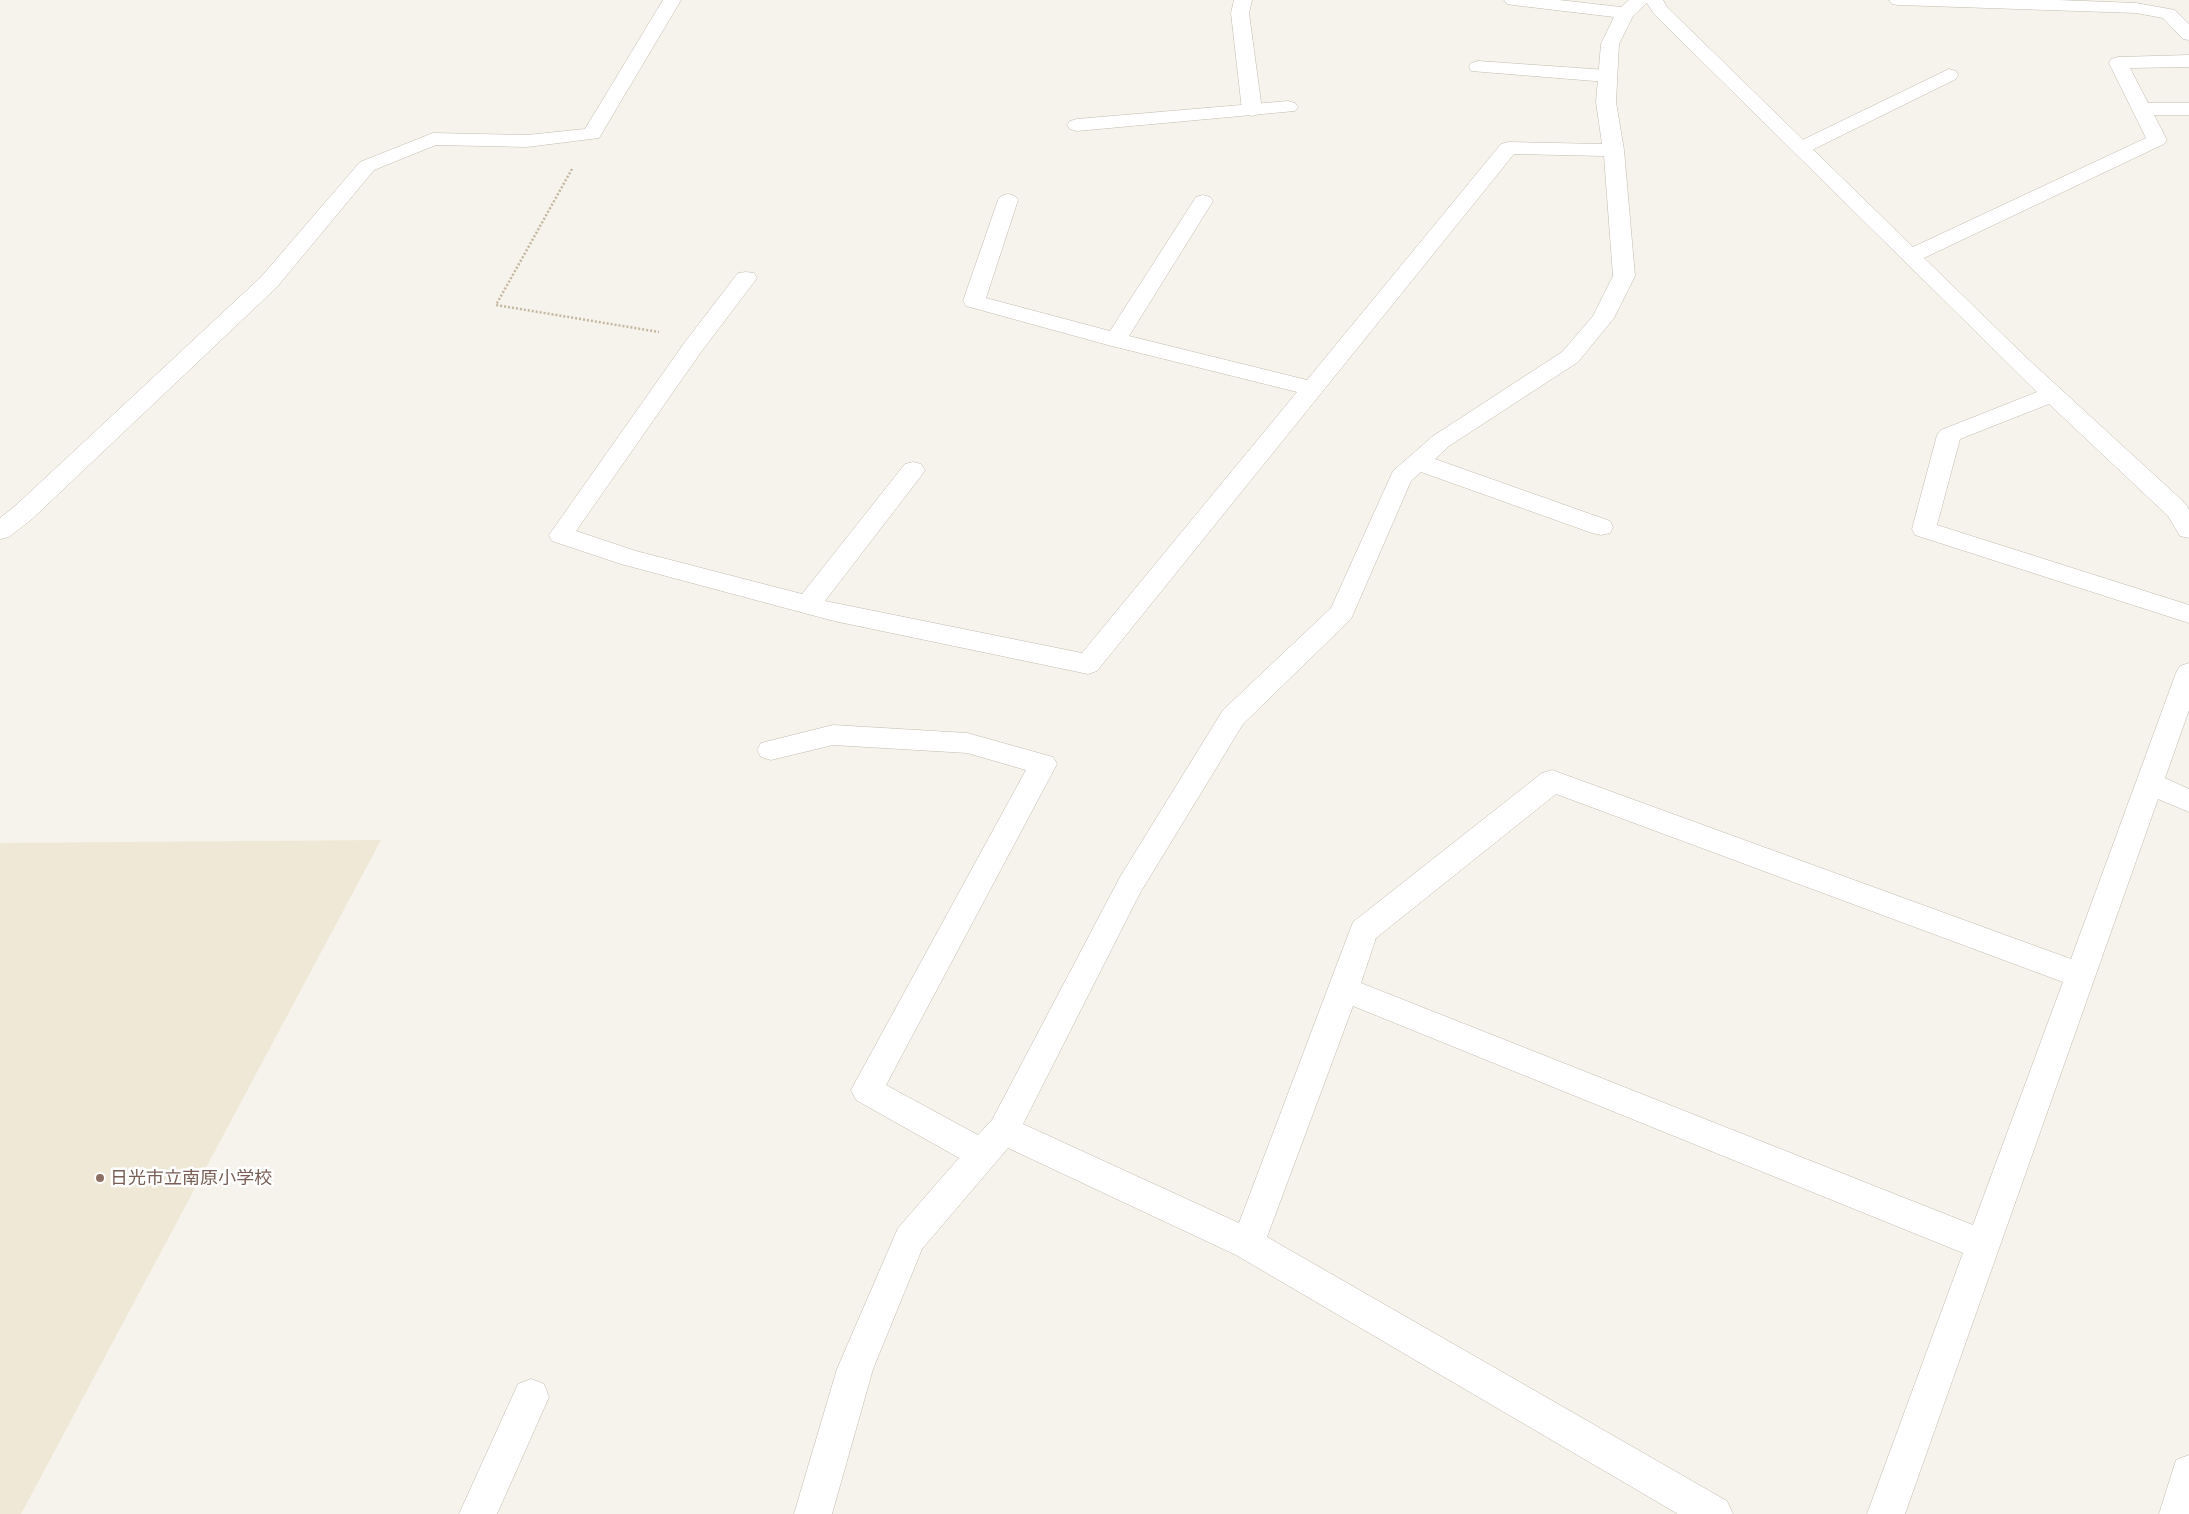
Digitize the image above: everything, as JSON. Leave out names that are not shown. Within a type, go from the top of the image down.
[{"type":"street","points":[[0,531],[23,513],[269,282],[367,166],[434,139],[527,141],[592,134],[672,0]]},
{"type":"street","points":[[1243,0],[1240,13],[1252,110]]},
{"type":"street","points":[[813,1514],[855,1369],[910,1239],[992,1142],[1130,885],[1233,717],[1342,613],[1401,477],[1441,441],[1570,357],[1603,318],[1624,276],[1614,150],[1606,102],[1610,44],[1632,7],[1513,0]]},
{"type":"street","points":[[1654,0],[1660,10],[1800,148],[2053,394],[2177,510],[2189,530]]},
{"type":"street","points":[[1898,0],[2136,8],[2169,14],[2189,34]]},
{"type":"street","points":[[1911,256],[2157,140],[2118,63],[2189,61]]},
{"type":"street","points":[[1478,67],[1607,76]]},
{"type":"street","points":[[1800,148],[1948,75]]},
{"type":"street","points":[[1076,125],[1288,107]]},
{"type":"street","points":[[2141,109],[2189,109]]},
{"type":"street","points":[[746,278],[693,347],[561,535],[630,558],[808,606],[1088,664],[1508,148],[1614,150]]},
{"type":"street","points":[[1008,200],[974,300],[1116,340],[1312,388]]},
{"type":"street","points":[[1116,340],[1203,201]]},
{"type":"street","points":[[2053,394],[1949,435],[1924,529],[2189,614]]},
{"type":"street","points":[[1418,462],[1602,527]]},
{"type":"street","points":[[808,606],[913,470]]},
{"type":"street","points":[[1886,1514],[2189,673]]},
{"type":"street","points":[[771,750],[833,735],[967,743],[1043,764],[867,1090],[1248,1244],[1714,1514]]},
{"type":"street","points":[[1248,1244],[1344,989],[1364,930],[1552,781],[2080,975]]},
{"type":"street","points":[[2150,783],[2189,801]]},
{"type":"street","points":[[1344,989],[1982,1245]]},
{"type":"street","points":[[478,1514],[531,1397]]},
{"type":"street","points":[[2178,1514],[2189,1473]]},
{"type":"path","points":[[592,134],[496,305],[676,335],[693,347]]},
{"type":"shaded area","name":"日光市立南原小学校","points":[[381,840],[21,1514],[0,1514],[0,843]]},
{"type":"place","name":"日光市立南原小学校","points":[[100,1178]]}]
